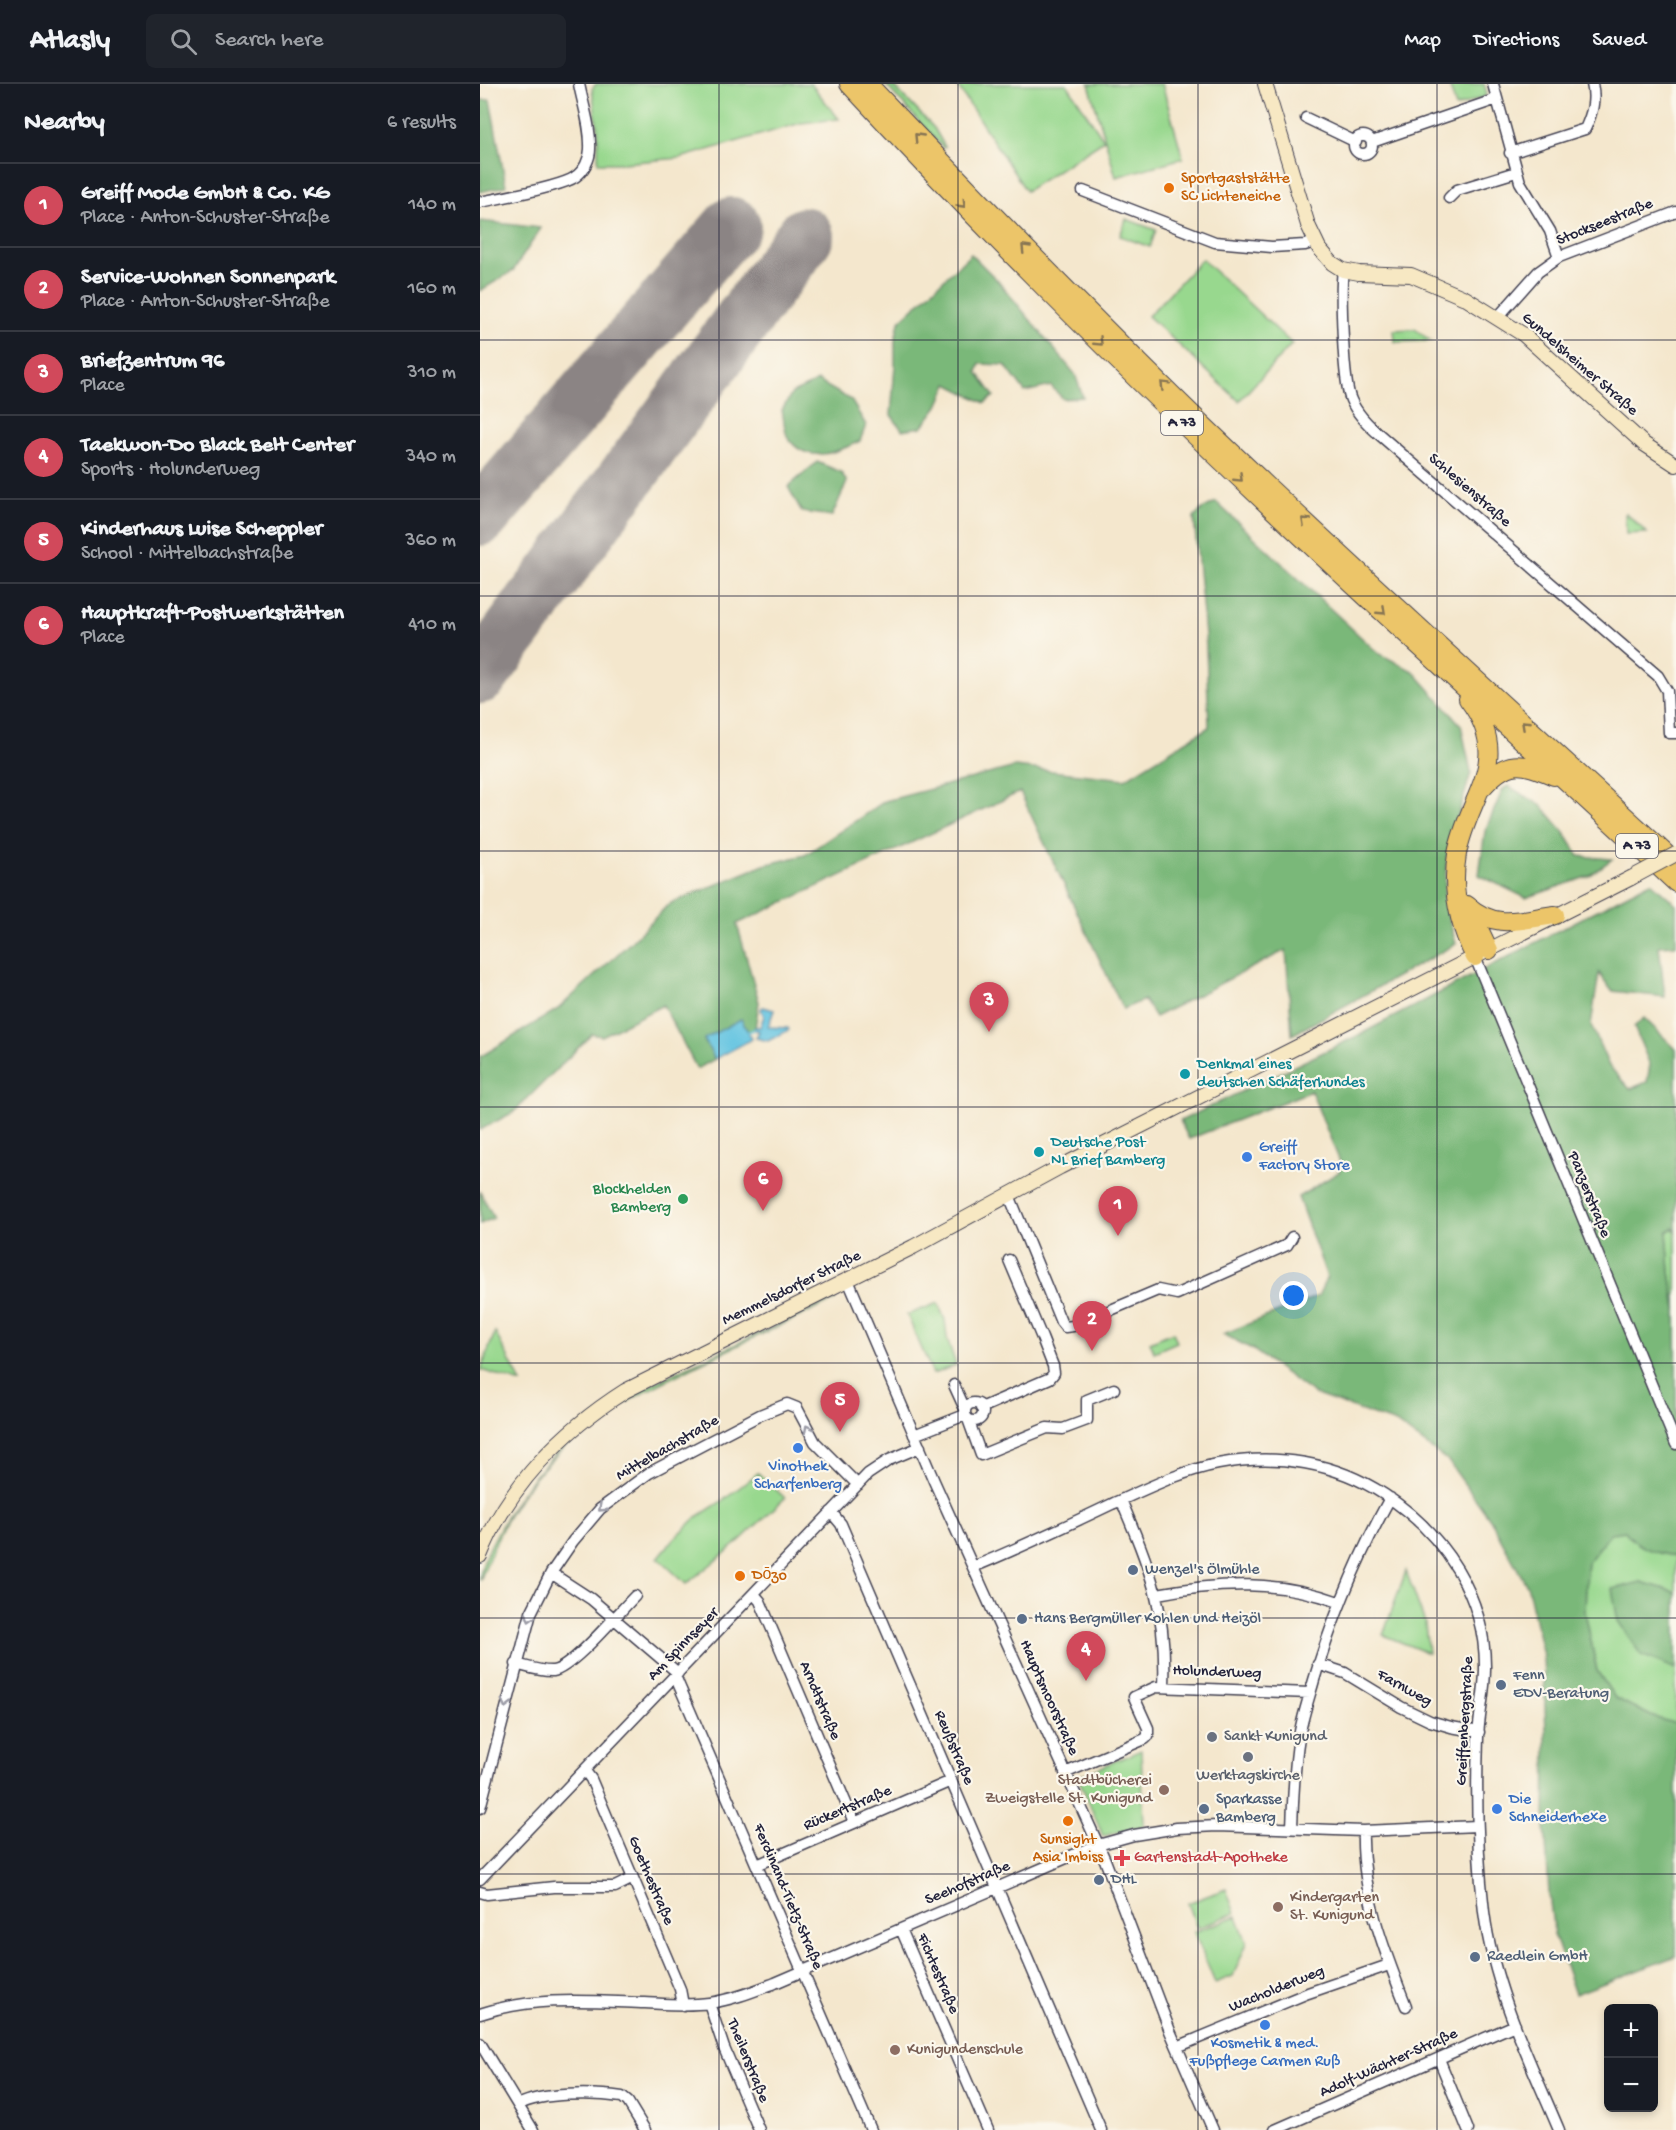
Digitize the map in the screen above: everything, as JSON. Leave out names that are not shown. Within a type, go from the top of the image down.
[{"type":"highway","name":"A 73","points":[[849,84],[921,162],[1089,334],[1275,511],[1676,883]]},
{"type":"highway","name":"A 73","points":[[868,84],[1060,284],[1200,421],[1321,536],[1676,863]]},
{"type":"highway","points":[[1451,675],[1482,720],[1489,750],[1482,788],[1460,839],[1455,885],[1459,915],[1467,941],[1482,953]]},
{"type":"highway","points":[[1482,788],[1498,772],[1525,765],[1569,782]]},
{"type":"highway","points":[[1455,885],[1467,905],[1482,953]]},
{"type":"highway","points":[[1467,905],[1486,918],[1501,922],[1518,922],[1534,917],[1555,915]]},
{"type":"main road","points":[[1265,84],[1315,242],[1324,254],[1343,270]]},
{"type":"main road","name":"Gundelsheimer Straße","points":[[1343,270],[1359,273],[1400,274],[1421,278],[1453,291],[1498,317],[1536,346],[1644,444],[1676,465]]},
{"type":"main road","name":"Memmelsdorfer Straße","points":[[480,1556],[495,1525],[524,1480],[547,1453],[585,1419],[626,1391],[848,1281],[1171,1111],[1676,854]]},
{"type":"street","points":[[480,202],[563,183],[582,171],[589,158],[590,150],[579,84]]},
{"type":"street","points":[[1493,84],[1516,172],[1532,204],[1550,231],[1559,257]]},
{"type":"street","points":[[1510,153],[1585,129],[1592,112],[1594,94],[1592,84]]},
{"type":"street","points":[[1306,118],[1356,142],[1357,138],[1362,135],[1368,136],[1372,142],[1497,99]]},
{"type":"street","points":[[1449,198],[1457,190],[1516,172]]},
{"type":"street","points":[[1083,191],[1215,242],[1272,248],[1315,242]]},
{"type":"street","name":"Stockseestraße","points":[[1498,317],[1538,272],[1559,257],[1674,215]]},
{"type":"street","name":"Schlesienstraße","points":[[1343,270],[1342,297],[1347,387],[1349,398],[1361,416],[1672,690],[1669,733],[1676,733]]},
{"type":"street","name":"Panzerstraße","points":[[1482,953],[1676,1444]]},
{"type":"street","points":[[1009,1195],[1058,1317],[1065,1327],[1073,1326],[1158,1290],[1177,1294],[1287,1245],[1292,1237]]},
{"type":"street","points":[[966,1414],[974,1421],[981,1418],[981,1408],[1050,1378],[1054,1373],[1042,1338],[1009,1260]]},
{"type":"street","name":"Hauptsmoorstraße","points":[[848,1281],[914,1435],[1098,1845],[1177,2047],[1213,2130]]},
{"type":"street","points":[[954,1385],[981,1455],[1047,1428],[1063,1430],[1087,1420],[1087,1400],[1114,1389]]},
{"type":"street","name":"Mittelbachstraße","points":[[480,1808],[531,1613],[551,1573],[588,1524],[617,1495],[676,1458],[782,1405],[790,1404],[797,1408],[815,1442],[858,1485]]},
{"type":"street","points":[[914,1435],[966,1414]]},
{"type":"street","name":"Am Spinnseyer","points":[[480,1879],[858,1485],[880,1465],[920,1448]]},
{"type":"street","name":"Greiffenbergstraße","points":[[973,1567],[1121,1500],[1190,1472],[1216,1464],[1254,1459],[1299,1462],[1349,1474],[1389,1498],[1419,1521],[1456,1566],[1476,1609],[1483,1638],[1485,1670],[1479,1732],[1477,1826],[1485,1923],[1496,1970],[1515,2025],[1560,2130]]},
{"type":"street","points":[[1292,1828],[1299,1735],[1318,1664],[1339,1602],[1389,1498]]},
{"type":"street","points":[[1121,1500],[1146,1557],[1157,1594],[1162,1623],[1164,1686]]},
{"type":"street","name":"Reußstraße","points":[[831,1512],[841,1524],[1101,2130]]},
{"type":"street","points":[[551,1573],[615,1617],[677,1675]]},
{"type":"street","points":[[1157,1594],[1192,1587],[1226,1584],[1264,1585],[1311,1593],[1339,1602]]},
{"type":"street","name":"Arndtstraße","points":[[754,1594],[760,1601],[854,1822]]},
{"type":"street","points":[[516,1664],[548,1671],[561,1669],[573,1660],[635,1596]]},
{"type":"street","name":"Farnweg","points":[[1318,1664],[1358,1680],[1401,1707],[1430,1721],[1479,1732]]},
{"type":"street","name":"Ferdinand-Tietz-Straße","points":[[677,1675],[871,2130]]},
{"type":"street","name":"Holunderweg","points":[[1065,1773],[1145,1739],[1148,1736],[1148,1728],[1134,1697],[1156,1687],[1310,1693]]},
{"type":"street","name":"Goethestraße","points":[[585,1771],[591,1779],[680,1989],[683,2005]]},
{"type":"street","name":"Rückertstraße","points":[[757,1865],[951,1781]]},
{"type":"street","name":"Seehofstraße","points":[[480,2014],[536,2001],[683,2005],[709,2003],[745,1995],[1098,1845],[1144,1833],[1217,1826],[1363,1831],[1477,1826]]},
{"type":"street","points":[[1363,1831],[1367,1887],[1373,1914],[1389,1965],[1406,2006]]},
{"type":"street","points":[[480,1892],[492,1893],[554,1887],[615,1887],[633,1878]]},
{"type":"street","name":"Fichtestraße","points":[[901,1929],[988,2130]]},
{"type":"street","name":"Wacholderweg","points":[[1177,2047],[1308,1993],[1389,1965]]},
{"type":"street","name":"Theilerstraße","points":[[709,2003],[724,2048],[759,2130]]},
{"type":"street","name":"Adolf-Wächter-Straße","points":[[1275,2130],[1515,2025]]},
{"type":"street","points":[[480,2043],[533,2130]]},
{"type":"street","points":[[1439,2059],[1468,2130]]},
{"type":"street","points":[[518,2105],[526,2100],[545,2096],[622,2097],[628,2102],[645,2130]]},
{"type":"green space","points":[[596,84],[811,84],[839,119],[801,123],[680,158],[598,163],[598,132],[592,89]]},
{"type":"green space","points":[[885,84],[892,84],[934,128],[945,147],[943,148]]},
{"type":"green space","points":[[956,84],[1067,84],[1104,140],[1026,191]]},
{"type":"green space","points":[[1089,84],[1162,84],[1183,158],[1116,177]]},
{"type":"green space","points":[[1449,84],[1484,84],[1487,93],[1484,97],[1456,107]]},
{"type":"green space","points":[[480,100],[490,100],[506,186],[480,192]]},
{"type":"green space","points":[[1126,219],[1156,230],[1150,247],[1120,236]]},
{"type":"green space","points":[[480,221],[541,228],[513,271],[480,291]]},
{"type":"green space","points":[[971,254],[998,281],[1075,374],[1083,397],[1063,399],[1051,386],[1025,392],[1005,365],[980,364],[977,372],[994,396],[985,403],[948,384],[938,406],[922,427],[902,430],[891,415],[895,341],[899,322]]},
{"type":"green space","points":[[1202,259],[1292,344],[1239,401],[1148,316]]},
{"type":"green space","points":[[1415,329],[1431,341],[1395,342],[1394,330]]},
{"type":"green space","points":[[818,381],[851,400],[866,425],[860,441],[832,452],[813,454],[804,452],[788,438],[782,410],[792,393]]},
{"type":"green space","points":[[817,462],[841,472],[847,482],[832,516],[802,512],[788,487]]},
{"type":"green space","points":[[1216,502],[1378,653],[1413,671],[1461,725],[1471,772],[1447,855],[1444,901],[1456,944],[1292,1035],[1286,950],[1155,1017],[1144,1000],[1123,1009],[1020,792],[737,924],[759,1002],[755,1029],[748,1032],[741,1019],[704,1040],[715,1059],[697,1069],[663,1005],[602,1036],[592,1034],[514,1112],[480,1130],[480,1057],[558,1009],[669,904],[764,865],[805,855],[885,801],[1015,767],[1125,779],[1209,727],[1206,646],[1194,518],[1202,509]]},
{"type":"green space","points":[[1626,513],[1647,533],[1626,534]]},
{"type":"green space","points":[[1508,786],[1541,805],[1564,832],[1579,856],[1612,859],[1589,876],[1526,898],[1479,875],[1485,831],[1503,789]]},
{"type":"green space","points":[[1651,882],[1676,904],[1676,945],[1659,946],[1665,997],[1612,991],[1599,973],[1591,1025],[1609,1066],[1630,1089],[1647,1082],[1650,1065],[1634,1027],[1644,1018],[1676,1049],[1676,1232],[1673,1228],[1667,1232],[1676,1310],[1676,1556],[1648,1549],[1625,1531],[1611,1533],[1588,1562],[1585,1612],[1597,1671],[1615,1698],[1653,1717],[1676,1724],[1676,1956],[1575,1994],[1554,1934],[1549,1894],[1545,1825],[1546,1732],[1543,1656],[1528,1588],[1490,1519],[1448,1461],[1396,1423],[1314,1394],[1252,1349],[1223,1334],[1318,1296],[1327,1277],[1298,1197],[1339,1172],[1340,1162],[1311,1091],[1189,1139],[1180,1121],[1357,1036]]},
{"type":"green space","points":[[480,1191],[494,1218],[480,1224]]},
{"type":"green space","points":[[1673,1228],[1676,1232],[1676,1310],[1667,1232]]},
{"type":"green space","points":[[834,1298],[835,1300],[645,1392],[618,1407],[568,1444],[525,1491],[507,1519],[480,1581],[486,1557],[510,1511],[541,1469],[578,1433],[643,1388]]},
{"type":"green space","points":[[938,1303],[945,1320],[947,1338],[956,1365],[933,1374],[907,1315]]},
{"type":"green space","points":[[495,1332],[521,1383],[481,1370]]},
{"type":"green space","points":[[1173,1332],[1177,1342],[1154,1352],[1150,1342]]},
{"type":"green space","points":[[758,1473],[785,1498],[734,1546],[686,1584],[658,1558],[697,1517]]},
{"type":"green space","points":[[1625,1531],[1665,1554],[1676,1556],[1676,1592],[1641,1582],[1671,1667],[1676,1669],[1676,1724],[1653,1717],[1615,1698],[1597,1671],[1585,1612],[1588,1562],[1611,1533]]},
{"type":"green space","points":[[1406,1571],[1425,1623],[1428,1653],[1383,1635]]},
{"type":"green space","points":[[1641,1582],[1676,1592],[1676,1669],[1641,1655],[1618,1621],[1612,1589]]},
{"type":"green space","points":[[1141,1750],[1144,1826],[1103,1836],[1078,1777]]},
{"type":"green space","points":[[1226,1889],[1235,1913],[1197,1928],[1188,1903]]},
{"type":"green space","points":[[1237,1916],[1247,1943],[1233,1976],[1215,1983],[1194,1932]]},
{"type":"water","points":[[763,1007],[774,1010],[768,1027],[788,1028],[789,1030],[768,1041],[756,1038],[759,1031],[755,1030],[755,1027],[760,1027],[764,1016],[761,1009]]},
{"type":"water","points":[[741,1019],[752,1039],[715,1059],[704,1039]]},
{"type":"waterway","points":[[748,1032],[755,1029]]},
{"type":"runway","points":[[480,517],[732,226]]},
{"type":"runway","points":[[480,675],[805,236]]},
{"type":"place","name":"Sportgaststätte SC Lichteneiche","points":[[1169,188]]},
{"type":"place","name":"Briefzentrum 96","points":[[989,1032]]},
{"type":"place","name":"Denkmal eines deutschen Schäferhundes","points":[[1185,1074]]},
{"type":"place","name":"Deutsche Post NL Brief Bamberg","points":[[1039,1152]]},
{"type":"place","name":"Greiff Factory Store","points":[[1247,1157]]},
{"type":"place","name":"Blockhelden Bamberg","points":[[683,1199]]},
{"type":"place","name":"Hauptkraft-Postwerkstätten","points":[[763,1211]]},
{"type":"place","name":"Greiff Mode GmbH & Co. KG","points":[[1118,1236]]},
{"type":"place","name":"Service-Wohnen Sonnenpark","points":[[1092,1351]]},
{"type":"place","name":"Kinderhaus Luise Scheppler","points":[[840,1432]]},
{"type":"place","name":"Vinothek Scharfenberg","points":[[798,1448]]},
{"type":"place","name":"Wenzel's Ölmühle","points":[[1133,1570]]},
{"type":"place","name":"Dōzo","points":[[740,1576]]},
{"type":"place","name":"Hans Bergmüller Kohlen und Heizöl","points":[[1022,1619]]},
{"type":"place","name":"Taekwon-Do Black Belt Center","points":[[1086,1681]]},
{"type":"place","name":"Fenn EDV-Beratung","points":[[1501,1685]]},
{"type":"place","name":"Sankt Kunigund","points":[[1212,1737]]},
{"type":"place","name":"Werktagskirche","points":[[1248,1757]]},
{"type":"place","name":"Stadtbücherei Zweigstelle St. Kunigund","points":[[1164,1790]]},
{"type":"place","name":"Sparkasse Bamberg","points":[[1204,1809]]},
{"type":"place","name":"Die Schneiderhexe","points":[[1497,1809]]},
{"type":"place","name":"Sunsight Asia Imbiss","points":[[1068,1821]]},
{"type":"place","name":"Gartenstadt-Apotheke","points":[[1122,1858]]},
{"type":"place","name":"DHL","points":[[1099,1880]]},
{"type":"place","name":"Kindergarten St. Kunigund","points":[[1278,1907]]},
{"type":"place","name":"Raedlein GmbH","points":[[1475,1957]]},
{"type":"place","name":"Kosmetik & med. Fußpflege Carmen Ruß","points":[[1265,2025]]},
{"type":"place","name":"Kunigundenschule","points":[[895,2050]]}]
